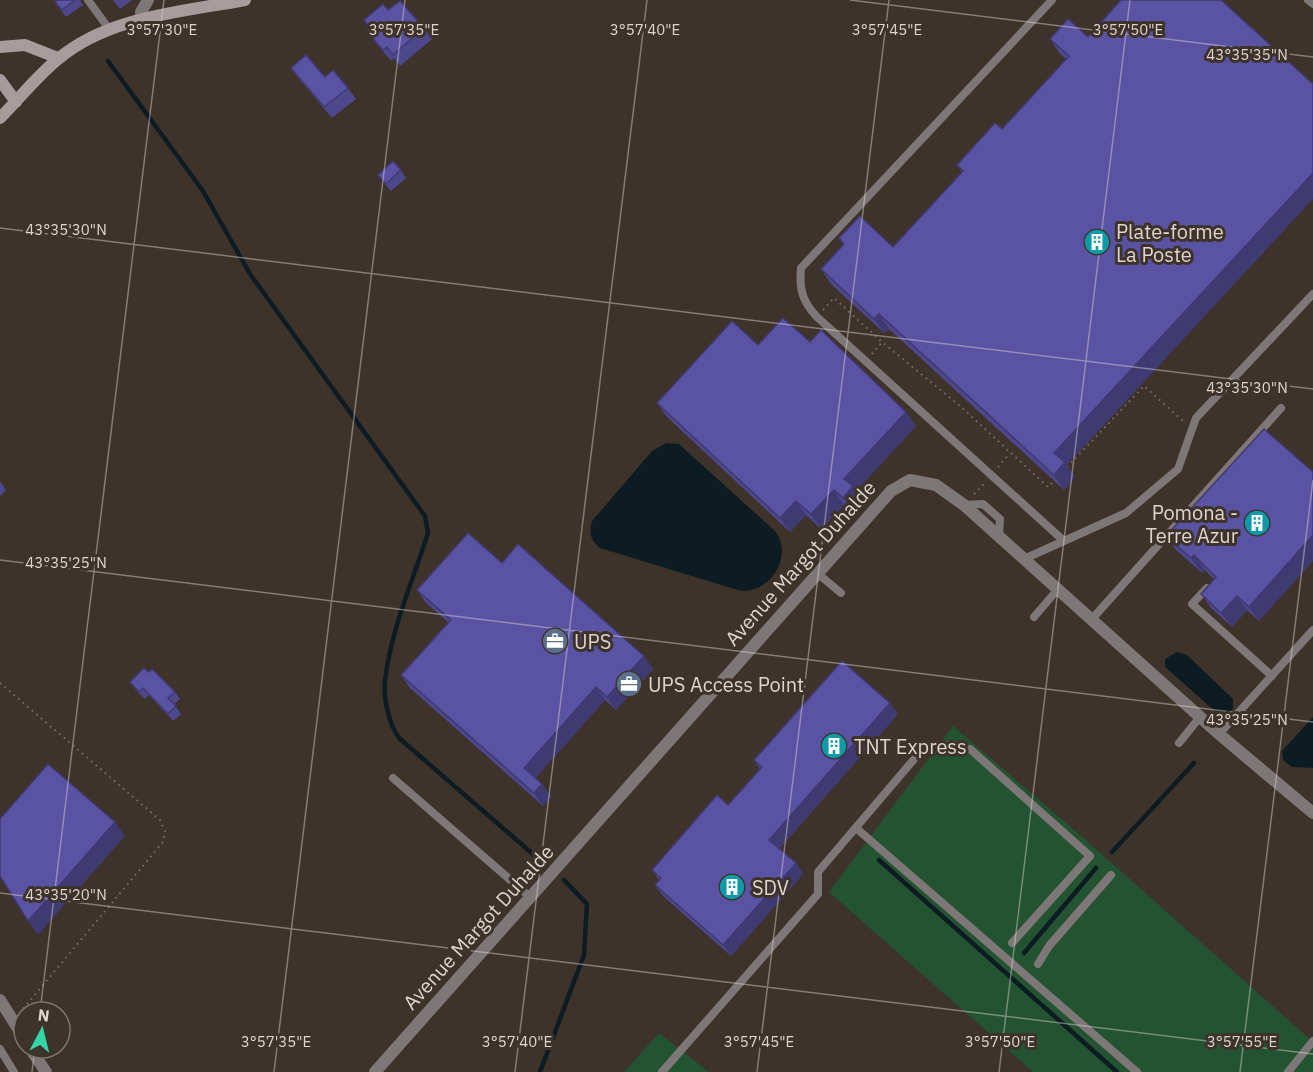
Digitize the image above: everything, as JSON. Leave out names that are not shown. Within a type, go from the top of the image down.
[{"type":"street","points":[[141,19],[141,12],[148,0]]},
{"type":"street","points":[[0,118],[58,58],[109,29],[141,19],[245,0]]},
{"type":"street","points":[[0,47],[25,45],[58,58]]},
{"type":"street","points":[[0,80],[16,102]]},
{"type":"street","name":"Avenue Margot Duhalde","points":[[375,1072],[891,491],[910,480],[936,485],[964,505],[1219,734],[1313,813]]},
{"type":"street","points":[[0,1000],[12,1019]]},
{"type":"lane","points":[[88,0],[109,29]]},
{"type":"lane","points":[[1052,0],[801,268],[800,286],[806,305],[817,317],[1064,541]]},
{"type":"lane","points":[[1308,0],[1313,4]]},
{"type":"lane","points":[[1024,559],[1126,513],[1178,469],[1196,418],[1313,294]]},
{"type":"lane","points":[[1092,619],[1281,408]]},
{"type":"lane","points":[[817,573],[841,593]]},
{"type":"lane","points":[[1210,585],[1192,604],[1272,676]]},
{"type":"lane","points":[[1034,617],[1058,589]]},
{"type":"lane","points":[[1219,734],[1313,630]]},
{"type":"lane","points":[[1179,743],[1200,717]]},
{"type":"lane","points":[[662,1072],[818,894],[818,872],[921,751],[934,745],[952,744],[970,749],[1090,856],[1012,943]]},
{"type":"lane","points":[[393,778],[530,897]]},
{"type":"lane","points":[[856,828],[1137,1072]]},
{"type":"lane","points":[[1038,964],[1049,946],[1111,875]]},
{"type":"lane","points":[[1288,1072],[1313,1041]]},
{"type":"lane","points":[[0,1049],[14,1072]]},
{"type":"path","points":[[817,317],[834,298],[882,342],[960,406],[1048,487],[1056,479]]},
{"type":"path","points":[[866,361],[882,342]]},
{"type":"path","points":[[1064,470],[1144,386],[1192,429]]},
{"type":"path","points":[[0,683],[160,820],[165,831],[163,842],[31,1000]]},
{"type":"green space","points":[[953,726],[1080,835],[1313,1042],[1313,1072],[1033,1072],[829,892]]},
{"type":"green space","points":[[659,1033],[709,1072],[624,1072]]},
{"type":"shaded area","points":[[666,443],[679,444],[776,532],[781,542],[780,562],[770,579],[762,586],[741,591],[600,548],[594,542],[591,533],[592,521],[652,451]]},
{"type":"shaded area","points":[[1177,652],[1187,655],[1233,699],[1233,708],[1227,715],[1217,713],[1165,667],[1165,659]]},
{"type":"shaded area","points":[[1313,717],[1313,768],[1292,767],[1283,760],[1282,751]]},
{"type":"building","points":[[75,0],[62,10],[55,2]]},
{"type":"building","name":"Plate-forme La Poste","points":[[1121,0],[1221,0],[1313,84],[1313,173],[1054,453],[1065,462],[1054,475],[879,314],[874,319],[821,269],[844,244],[839,238],[860,216],[893,247],[963,171],[957,165],[995,123],[1002,129],[1069,56],[1050,39],[1068,19],[1088,37]]},
{"type":"building","points":[[400,1],[424,28],[393,55],[387,47],[383,50],[367,31],[370,28],[364,20],[383,4],[388,10]]},
{"type":"building","points":[[306,55],[325,77],[333,70],[348,88],[324,107],[291,68]]},
{"type":"building","points":[[393,161],[401,170],[386,184],[378,175]]},
{"type":"building","points":[[783,318],[810,342],[821,330],[906,412],[844,479],[853,486],[843,498],[834,490],[811,514],[796,501],[780,518],[657,403],[732,321],[758,345]]},
{"type":"building","name":"Pomona - Terre Azur","points":[[1264,429],[1313,472],[1313,535],[1249,607],[1237,596],[1221,613],[1201,594],[1216,577],[1194,555],[1191,558],[1166,536]]},
{"type":"building","points":[[468,533],[502,563],[518,544],[644,656],[607,697],[596,687],[524,768],[542,784],[534,793],[401,675],[451,620],[417,590]]},
{"type":"building","points":[[842,661],[890,703],[769,840],[796,863],[723,945],[655,885],[661,878],[652,870],[717,795],[728,805],[762,767],[754,760]]},
{"type":"building","points":[[144,668],[149,672],[152,669],[175,692],[168,698],[176,706],[168,714],[143,688],[139,692],[130,682]]},
{"type":"building","points":[[48,764],[115,822],[28,921],[0,876],[0,819]]},
{"type":"waterway","points":[[108,61],[203,191],[250,274],[425,516],[428,533],[397,625],[385,681],[388,711],[395,732],[399,738],[542,862]]},
{"type":"waterway","points":[[1112,852],[1194,763]]},
{"type":"waterway","points":[[879,860],[1117,1072]]},
{"type":"waterway","points":[[1024,953],[1096,868]]},
{"type":"waterway","points":[[540,1072],[584,955],[587,904],[564,880]]},
{"type":"place","name":"Plate-forme La Poste","points":[[1097,242]]},
{"type":"place","name":"Pomona - Terre Azur","points":[[1257,523]]},
{"type":"place","name":"UPS","points":[[555,641]]},
{"type":"place","name":"UPS Access Point","points":[[629,684]]},
{"type":"place","name":"TNT Express","points":[[834,746]]},
{"type":"place","name":"SDV","points":[[732,887]]}]
